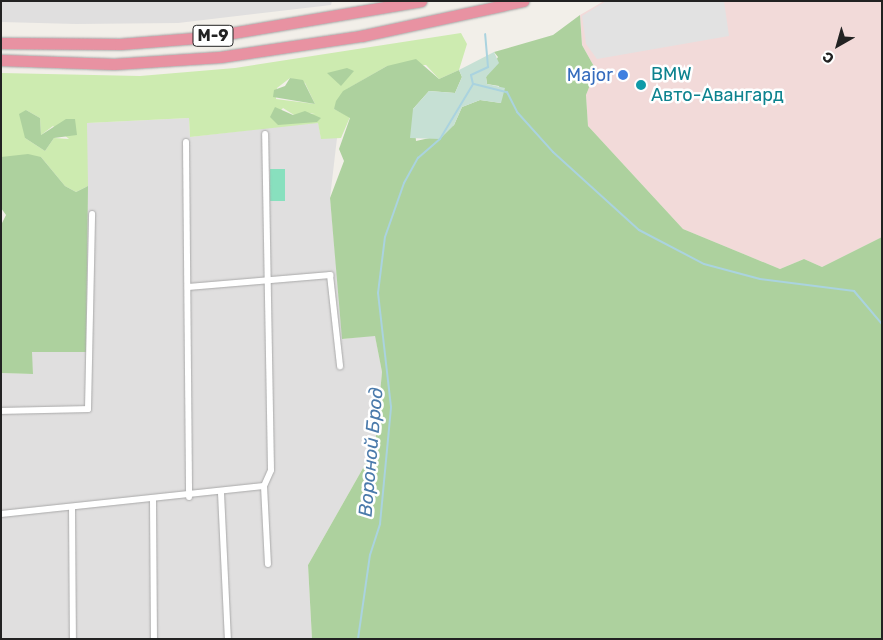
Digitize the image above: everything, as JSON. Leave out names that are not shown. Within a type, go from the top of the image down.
[{"type":"highway","name":"М-9","points":[[1,43],[120,44],[208,37],[421,1]]},
{"type":"highway","name":"М-9","points":[[1,60],[114,64],[220,57],[361,36],[523,1]]},
{"type":"street","points":[[265,134],[266,281],[271,470],[264,486],[268,564]]},
{"type":"street","points":[[186,142],[190,496]]},
{"type":"street","points":[[1,411],[88,409],[92,214]]},
{"type":"street","points":[[188,287],[330,275],[340,366]]},
{"type":"street","points":[[1,514],[221,493],[264,486]]},
{"type":"street","points":[[221,493],[228,639]]},
{"type":"street","points":[[152,500],[154,639]]},
{"type":"street","points":[[72,507],[73,639]]},
{"type":"shaded area","points":[[1,1],[332,1],[331,5],[178,23],[76,24],[1,22]]},
{"type":"shaded area","points":[[604,1],[882,1],[882,237],[822,267],[804,259],[780,269],[683,229],[588,126],[586,95],[596,70],[582,45],[580,15]]},
{"type":"shaded area","points":[[606,1],[724,1],[729,36],[597,59],[586,44],[582,16]]},
{"type":"shaded area","points":[[189,118],[190,137],[318,122],[321,138],[337,138],[330,198],[343,339],[375,335],[382,372],[375,447],[308,565],[312,639],[1,639],[1,373],[33,374],[31,352],[86,352],[87,123]]},
{"type":"green space","points":[[580,15],[582,45],[596,70],[586,95],[588,126],[683,229],[780,269],[804,259],[822,267],[882,237],[882,639],[312,639],[308,565],[375,447],[382,372],[375,336],[342,339],[330,198],[344,161],[339,149],[350,118],[334,109],[336,101],[343,91],[387,66],[416,59],[439,79],[459,70],[462,77],[455,93],[429,91],[413,109],[416,141],[434,137],[454,125],[462,107],[480,100],[501,103],[499,86],[487,84],[486,77],[498,57],[494,52],[553,35]]},
{"type":"green space","points":[[461,33],[467,44],[459,70],[439,79],[426,65],[387,66],[347,89],[334,109],[350,117],[341,138],[321,139],[318,123],[190,137],[189,118],[87,123],[88,186],[76,192],[65,186],[41,157],[1,157],[1,73],[140,76],[235,68]],"holes":[[[290,78],[305,83],[315,104],[276,99],[277,88]],[[283,108],[294,115],[315,113],[276,122],[273,119]],[[26,110],[40,118],[41,135],[53,126],[69,139],[54,138],[45,151],[25,138]]]},
{"type":"green space","points":[[494,52],[499,63],[486,77],[487,84],[505,88],[501,103],[480,100],[462,107],[454,125],[440,139],[410,138],[413,109],[429,91],[455,93],[462,77],[459,70]]},
{"type":"green space","points":[[347,68],[354,71],[341,86],[327,73]]},
{"type":"green space","points":[[290,78],[303,80],[315,104],[273,97],[274,90],[285,86]]},
{"type":"green space","points":[[275,107],[293,115],[305,111],[321,118],[317,122],[278,125],[270,117]]},
{"type":"green space","points":[[26,110],[40,118],[41,135],[66,119],[75,119],[77,135],[54,138],[45,151],[25,138],[19,114]]},
{"type":"green space","points":[[28,154],[41,157],[65,186],[76,192],[88,186],[86,352],[32,352],[33,374],[1,373],[1,225],[6,215],[1,208],[1,157]]},
{"type":"green space","points":[[270,169],[285,169],[285,201],[270,201]]},
{"type":"waterway","name":"Вороной Брод","points":[[358,639],[370,555],[380,524],[391,407],[378,293],[385,237],[404,183],[418,158],[440,139],[473,84],[471,75],[488,67],[485,34]]},
{"type":"waterway","points":[[474,84],[507,92],[517,112],[553,152],[639,230],[704,264],[760,279],[854,291],[882,324]]},
{"type":"place","name":"Major","points":[[623,75]]},
{"type":"place","name":"BMW Авто-Авангард","points":[[641,85]]}]
